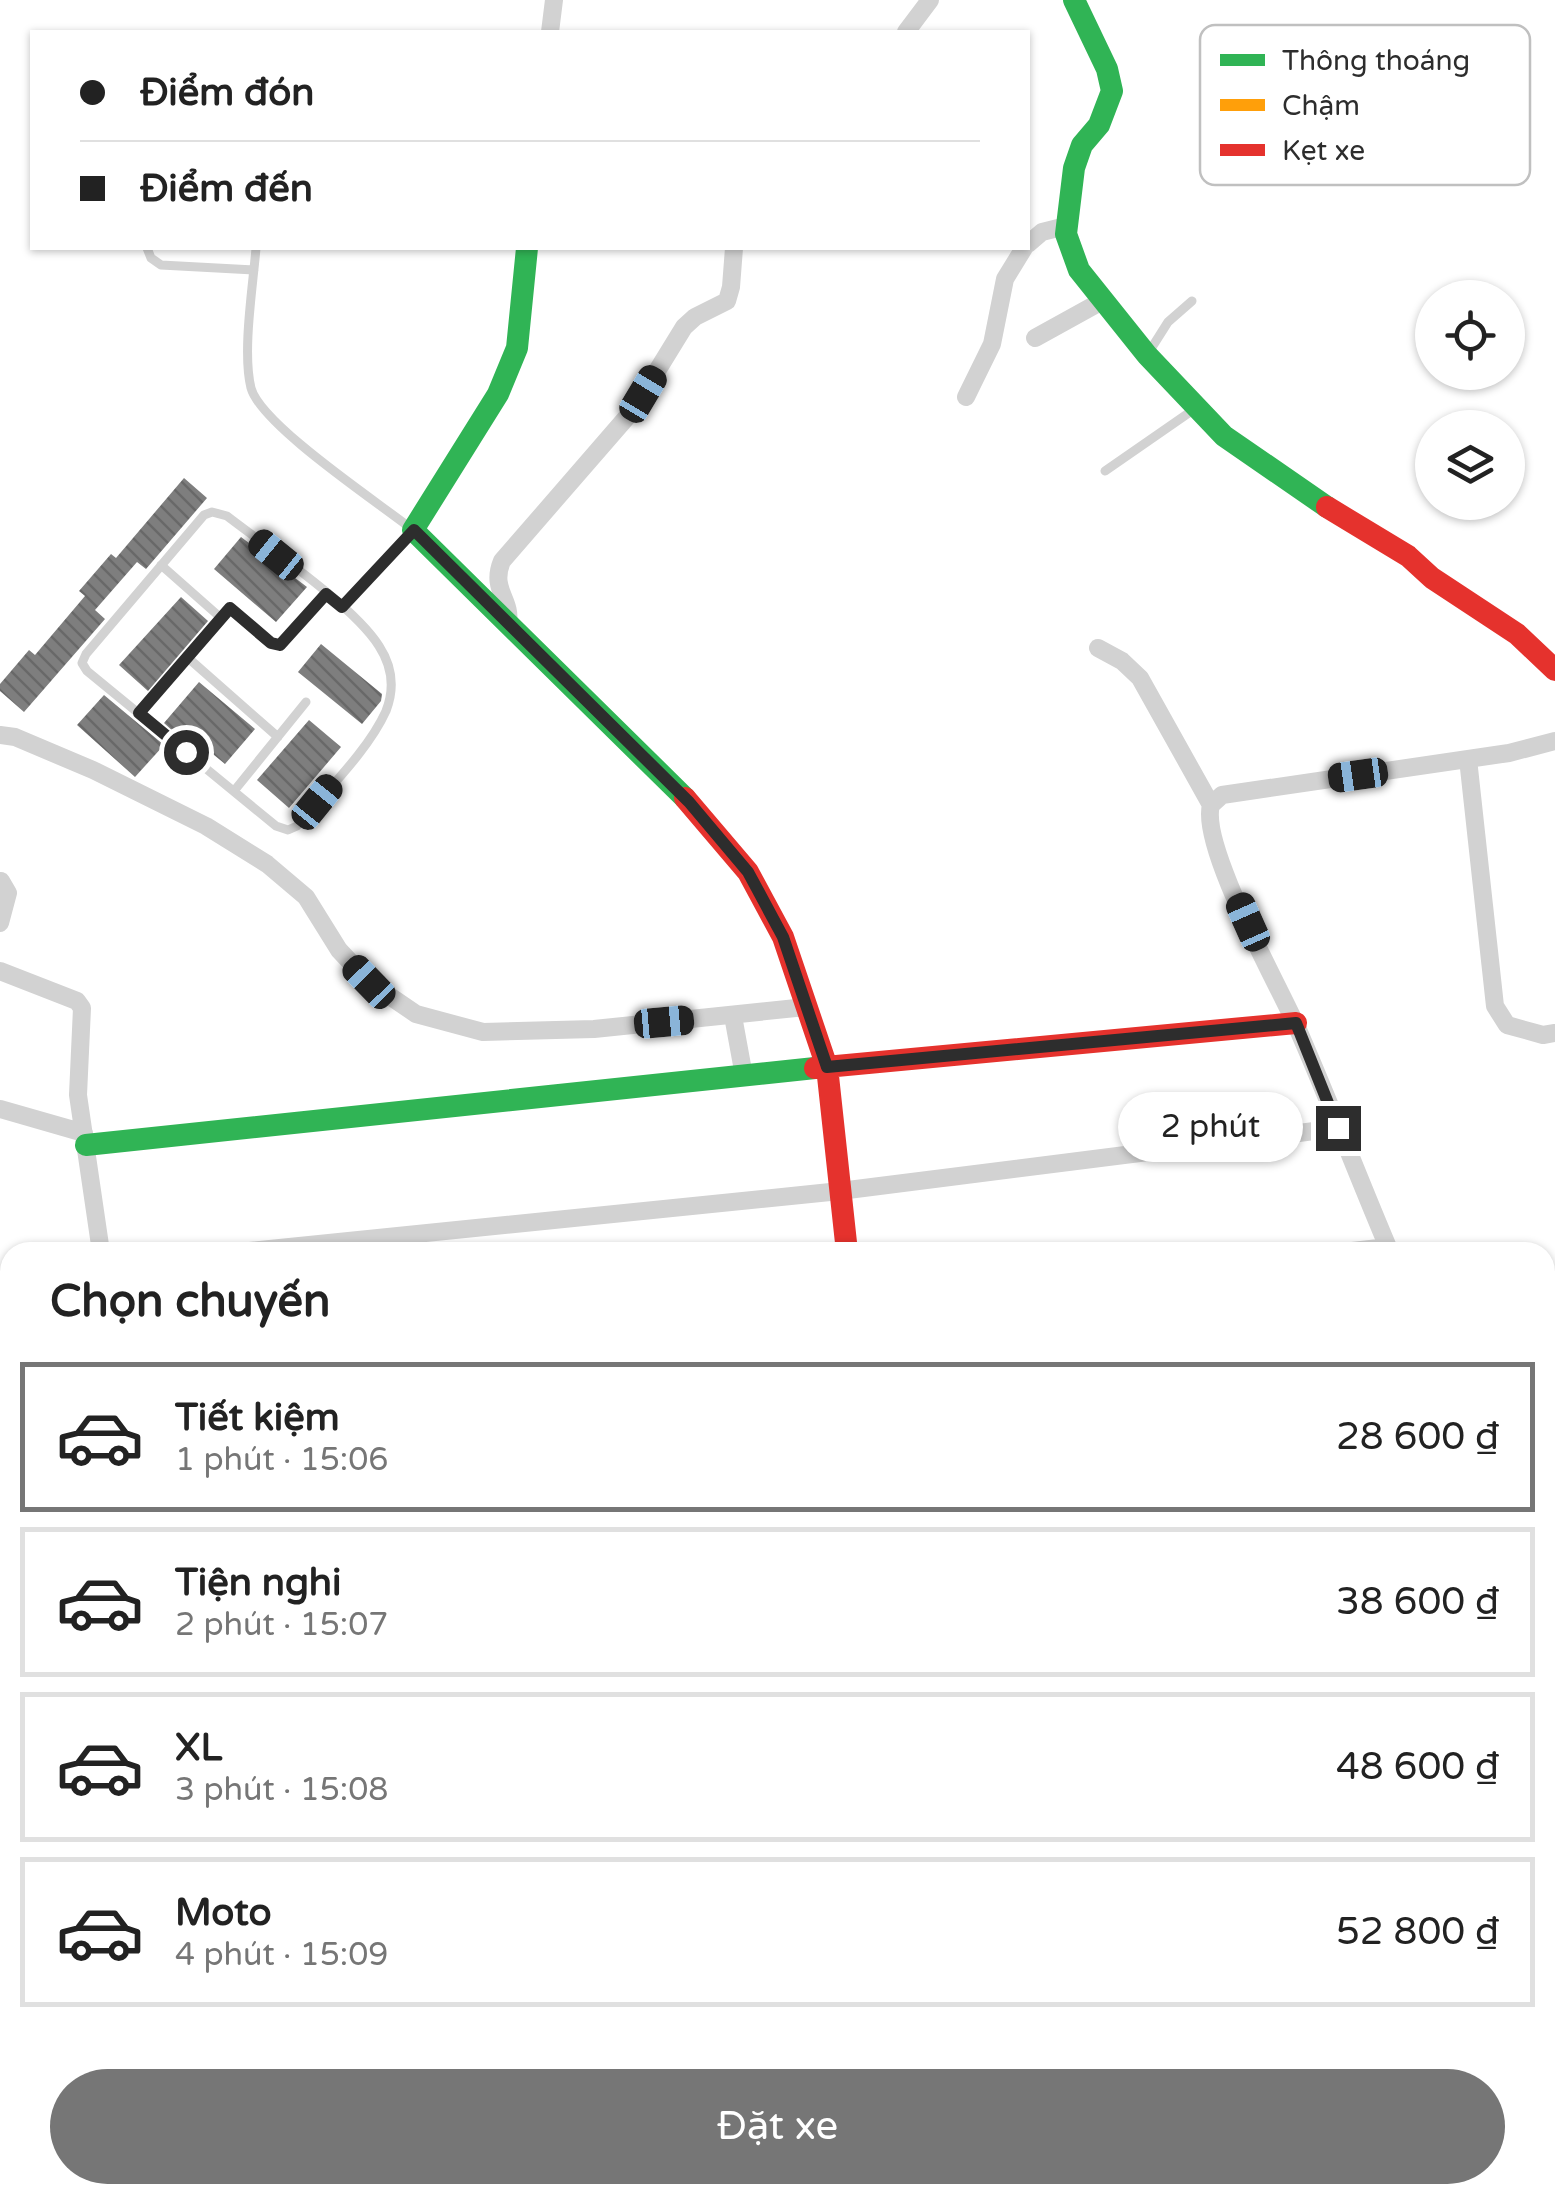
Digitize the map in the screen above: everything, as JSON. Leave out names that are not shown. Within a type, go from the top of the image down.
[{"type":"street","points":[[550,30],[554,0]]},
{"type":"street","points":[[908,30],[930,0]]},
{"type":"street","points":[[1074,0],[1108,69],[1112,90],[1099,125],[1077,156],[1066,226],[1068,245],[1079,270],[1147,354],[1224,436],[1338,514],[1408,556],[1432,578],[1517,634],[1555,670]]},
{"type":"street","points":[[1030,242],[1042,232],[1066,226]]},
{"type":"street","points":[[527,250],[516,348],[498,394],[414,530],[689,802],[748,872],[783,937],[827,1067],[846,1242]]},
{"type":"street","points":[[508,624],[508,608],[497,578],[502,560],[633,410],[684,327],[727,301],[734,250]]},
{"type":"street","points":[[966,396],[992,344],[1005,279],[1023,250]]},
{"type":"street","points":[[1035,338],[1102,301]]},
{"type":"street","points":[[1098,648],[1122,660],[1140,678],[1211,804],[1210,830],[1222,862],[1296,1023],[1386,1242]]},
{"type":"street","points":[[0,735],[14,737],[93,770],[206,826],[266,864],[306,897],[339,950],[369,982],[416,1014],[482,1032],[594,1029],[806,1006]]},
{"type":"street","points":[[1211,804],[1222,795],[1468,759],[1555,741]]},
{"type":"street","points":[[1468,759],[1494,1006],[1507,1025],[1543,1035],[1555,1034]]},
{"type":"street","points":[[0,922],[8,893],[1,881]]},
{"type":"street","points":[[0,971],[77,1001],[82,1008],[77,1064],[99,1242]]},
{"type":"street","points":[[733,1016],[744,1076]]},
{"type":"street","points":[[0,1109],[85,1139],[1296,1023]]},
{"type":"street","points":[[338,1242],[840,1191],[1338,1128]]},
{"type":"lane","points":[[148,250],[150,258],[161,265],[254,270]]},
{"type":"lane","points":[[256,250],[249,340],[254,397],[276,424],[414,530],[342,607]]},
{"type":"lane","points":[[1147,354],[1168,322],[1192,301]]},
{"type":"lane","points":[[1105,471],[1196,408]]},
{"type":"lane","points":[[204,515],[228,516],[342,607],[377,642],[388,663],[392,682],[388,707],[376,730],[297,826],[288,830],[276,826],[234,792],[87,671],[82,662],[204,515]]},
{"type":"lane","points":[[161,565],[221,618]]},
{"type":"lane","points":[[139,713],[230,608],[271,643],[280,645],[326,594]]},
{"type":"lane","points":[[187,657],[278,737]]},
{"type":"lane","points":[[234,792],[306,702]]},
{"type":"building","points":[[184,478],[207,498],[146,569],[137,562],[95,610],[105,619],[24,712],[0,691],[0,684],[29,650],[35,655],[85,596],[79,591],[111,554],[116,558]]},
{"type":"building","points":[[241,537],[307,587],[276,622],[214,569]]},
{"type":"building","points":[[181,597],[208,621],[148,691],[119,665]]},
{"type":"building","points":[[321,644],[382,694],[381,701],[362,724],[298,672]]},
{"type":"building","points":[[199,682],[255,729],[225,764],[180,727],[175,733],[164,723]]},
{"type":"building","points":[[104,695],[164,745],[135,777],[77,725]]},
{"type":"building","points":[[309,720],[341,747],[289,808],[257,780]]},
{"type":"traffic: fast","points":[[1074,0],[1107,69],[1112,91],[1099,125],[1082,145],[1074,168],[1066,234],[1079,270],[1147,355],[1224,436],[1327,507]]},
{"type":"traffic: fast","points":[[527,250],[517,348],[498,394],[413,530],[685,798]]},
{"type":"traffic: fast","points":[[86,1145],[815,1068]]},
{"type":"traffic: jam","points":[[1327,507],[1408,556],[1432,578],[1517,634],[1555,670]]},
{"type":"traffic: jam","points":[[685,798],[748,872],[783,937],[827,1067],[846,1242]]},
{"type":"traffic: jam","points":[[815,1068],[1296,1023]]},
{"type":"route","points":[[186,752],[139,713],[230,608],[271,643],[280,645],[326,594],[342,607],[414,530],[689,802],[748,872],[783,937],[827,1067],[1296,1023],[1338,1128]]}]
